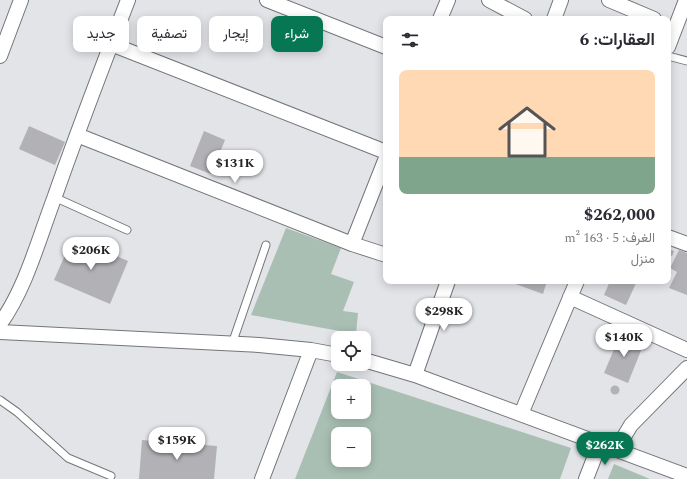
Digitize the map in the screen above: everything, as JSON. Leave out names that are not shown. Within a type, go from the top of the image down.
[{"type":"street","points":[[0,56],[21,0]]},
{"type":"street","points":[[122,16],[128,0]]},
{"type":"street","points":[[267,0],[383,46]]},
{"type":"street","points":[[441,16],[448,0]]},
{"type":"street","points":[[489,0],[519,16]]},
{"type":"street","points":[[555,16],[561,0]]},
{"type":"street","points":[[609,0],[647,16]]},
{"type":"street","points":[[672,25],[686,0]]},
{"type":"street","points":[[129,51],[383,151]]},
{"type":"street","points":[[0,324],[19,292],[109,52]]},
{"type":"street","points":[[77,135],[352,244],[383,254]]},
{"type":"street","points":[[352,244],[383,166]]},
{"type":"street","points":[[671,238],[687,244]]},
{"type":"street","points":[[415,375],[447,284]]},
{"type":"street","points":[[521,414],[576,284]]},
{"type":"street","points":[[570,297],[687,350]]},
{"type":"street","points":[[0,332],[232,344],[311,350],[331,354]]},
{"type":"street","points":[[262,479],[311,350]]},
{"type":"street","points":[[371,362],[415,375],[687,476]]},
{"type":"street","points":[[616,450],[631,425],[687,368]]},
{"type":"street","points":[[586,479],[600,443]]},
{"type":"lane","points":[[671,57],[687,61]]},
{"type":"lane","points":[[54,197],[127,230]]},
{"type":"lane","points":[[232,344],[266,245]]},
{"type":"lane","points":[[0,400],[17,412],[68,458],[111,476]]},
{"type":"green space","points":[[286,228],[341,248],[331,274],[354,282],[343,311],[358,313],[356,331],[339,331],[251,315]]},
{"type":"green space","points":[[337,372],[359,379],[334,379]]},
{"type":"green space","points":[[371,383],[571,448],[560,479],[295,479],[331,387],[331,419],[371,419]]},
{"type":"green space","points":[[614,464],[650,479],[608,479]]},
{"type":"building","points":[[29,126],[65,142],[55,165],[19,149]]},
{"type":"building","points":[[204,131],[225,140],[211,174],[190,166]]},
{"type":"building","points":[[73,237],[128,261],[110,304],[54,280]]},
{"type":"building","points":[[671,250],[674,251],[671,256]]},
{"type":"building","points":[[679,250],[687,253],[687,295],[669,288],[677,272],[671,269]]},
{"type":"building","points":[[515,284],[546,284],[543,294]]},
{"type":"building","points":[[609,284],[636,284],[626,305],[604,295]]},
{"type":"building","points":[[611,322],[614,325],[611,328],[608,325]]},
{"type":"building","points":[[621,333],[644,343],[628,383],[604,373]]},
{"type":"building","points":[[615,385],[620,390],[615,395],[610,390]]},
{"type":"building","points":[[142,440],[217,446],[214,479],[139,479]]}]
